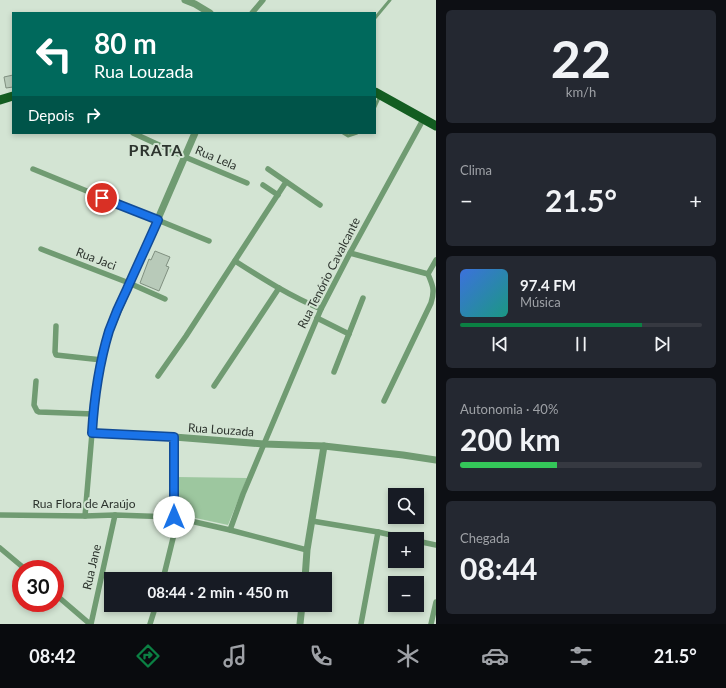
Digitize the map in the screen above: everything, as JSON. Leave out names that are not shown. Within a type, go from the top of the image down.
[{"type":"main road","points":[[378,93],[436,126]]},
{"type":"main road","points":[[0,100],[12,96]]},
{"type":"street","points":[[185,0],[208,12]]},
{"type":"street","points":[[253,12],[263,0]]},
{"type":"street","name":"Rua Tenório Cavalcante","points":[[230,530],[243,494],[316,318],[424,118]]},
{"type":"street","name":"Rua Lela","points":[[135,134],[247,183]]},
{"type":"street","points":[[85,516],[93,414],[102,360],[110,330],[195,134]]},
{"type":"street","points":[[33,169],[209,241]]},
{"type":"street","points":[[268,169],[320,205]]},
{"type":"street","points":[[158,376],[186,336],[286,182]]},
{"type":"street","points":[[263,185],[278,195]]},
{"type":"street","name":"Rua Jaci","points":[[41,249],[129,283],[165,299]]},
{"type":"street","points":[[350,253],[428,274]]},
{"type":"street","points":[[428,274],[436,260]]},
{"type":"street","points":[[235,261],[279,288],[321,309]]},
{"type":"street","points":[[384,401],[431,303],[434,288],[428,274]]},
{"type":"street","points":[[214,386],[279,288]]},
{"type":"street","points":[[334,372],[362,298]]},
{"type":"street","points":[[316,318],[349,334]]},
{"type":"street","points":[[56,326],[56,356],[102,360]]},
{"type":"street","points":[[36,381],[34,405],[36,411],[93,414]]},
{"type":"street","name":"Rua Louzada","points":[[92,433],[174,437],[264,444],[324,446],[436,460]]},
{"type":"street","points":[[164,572],[176,518],[174,437]]},
{"type":"street","points":[[305,572],[307,550],[324,446]]},
{"type":"street","name":"Rua Flora de Araújo","points":[[0,515],[115,515],[176,518],[307,550]]},
{"type":"street","name":"Rua Jane","points":[[90,624],[115,515]]},
{"type":"street","points":[[312,521],[388,534]]},
{"type":"street","points":[[361,624],[378,532]]},
{"type":"street","points":[[424,542],[436,545]]},
{"type":"street","points":[[0,548],[14,560]]},
{"type":"street","points":[[64,602],[90,624]]},
{"type":"street","points":[[431,624],[436,602]]},
{"type":"street","points":[[150,624],[154,612]]},
{"type":"street","points":[[300,624],[301,612]]},
{"type":"lane","points":[[376,17],[390,0]]},
{"type":"lane","points":[[345,134],[348,136],[354,134]]},
{"type":"green space","points":[[177,477],[247,478],[228,525],[177,514]]},
{"type":"building","points":[[12,75],[12,87],[6,88],[4,77]]},
{"type":"building","points":[[155,251],[170,257],[166,266],[169,267],[159,291],[140,283],[149,259],[151,260]]},
{"type":"district","name":"PRATA","points":[[156,150]]},
{"type":"route","points":[[102,198],[158,220],[106,340],[93,414],[92,433],[174,437],[174,517]]}]
